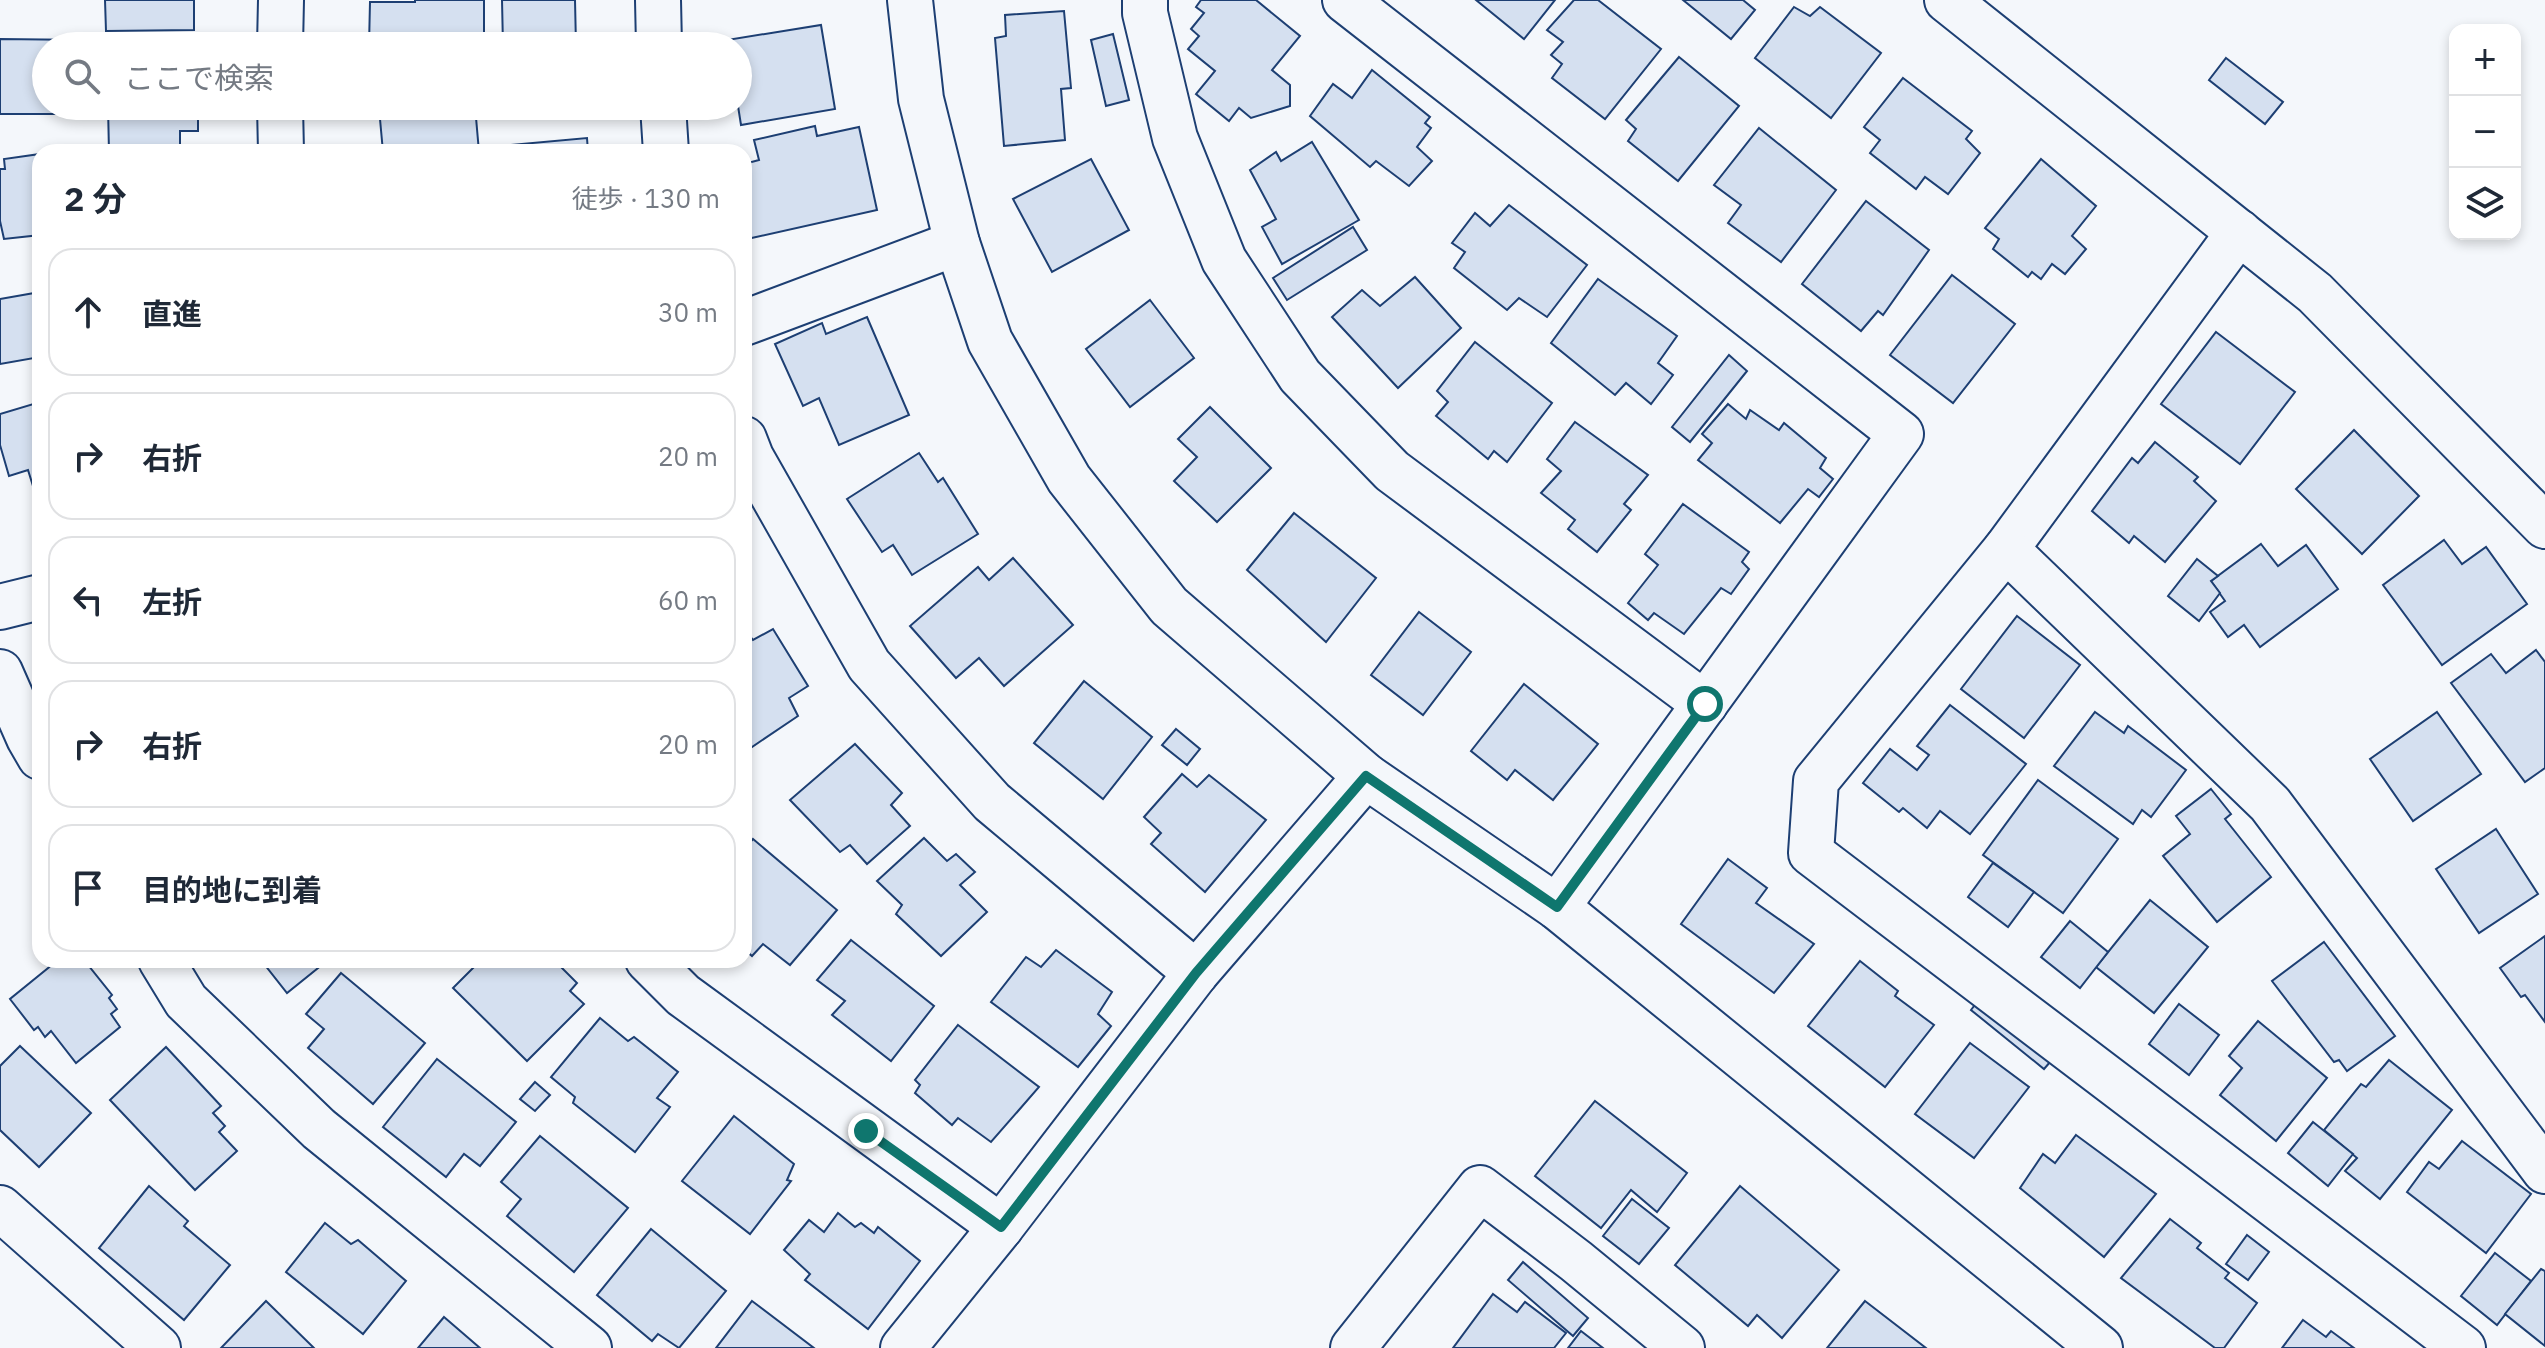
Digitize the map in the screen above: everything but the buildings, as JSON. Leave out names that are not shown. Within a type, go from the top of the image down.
[{"type":"street","points":[[280,32],[281,0]]},
{"type":"street","points":[[658,0],[659,32]]},
{"type":"street","points":[[910,0],[921,99],[957,243],[990,341],[1069,479],[1169,606],[1366,776],[1557,907],[2100,1348]]},
{"type":"street","points":[[1145,0],[1145,13],[1175,138],[1224,260],[1300,376],[1392,471],[1705,704]]},
{"type":"street","points":[[1345,0],[1901,434],[1557,907]]},
{"type":"street","points":[[1947,0],[2315,293],[2545,526]]},
{"type":"street","points":[[280,120],[281,144]]},
{"type":"street","points":[[664,120],[665,144]]},
{"type":"street","points":[[2239,232],[2006,549],[1816,781],[1811,853],[2463,1348]]},
{"type":"street","points":[[752,320],[957,243]]},
{"type":"street","points":[[752,459],[869,665],[992,802],[1196,973]]},
{"type":"street","points":[[2006,549],[2270,804],[2545,1171]]},
{"type":"street","points":[[0,607],[32,599]]},
{"type":"street","points":[[0,672],[32,743]]},
{"type":"street","points":[[903,1348],[1001,1227],[1196,973],[1366,776]]},
{"type":"street","points":[[166,968],[186,1001],[319,1129],[589,1348]]},
{"type":"street","points":[[656,968],[683,995],[1001,1227]]},
{"type":"street","points":[[1353,1348],[1480,1188],[1682,1348]]},
{"type":"street","points":[[0,1208],[158,1348]]},
{"type":"route","points":[[866,1131],[1001,1227],[1196,973],[1366,776],[1557,907],[1705,704]]}]
